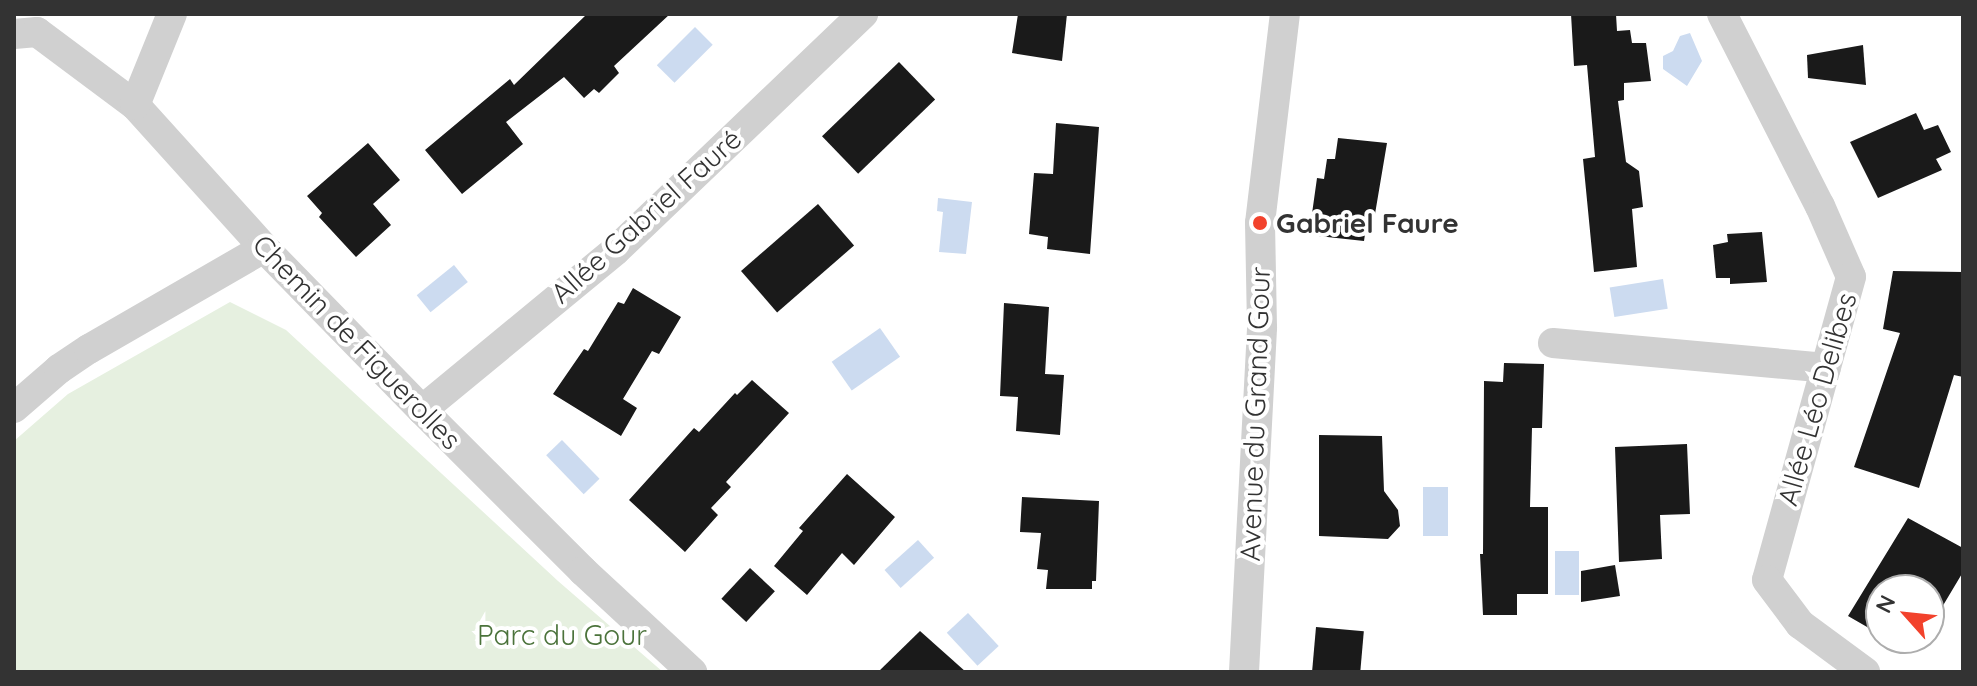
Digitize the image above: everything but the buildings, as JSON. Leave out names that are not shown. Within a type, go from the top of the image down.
[{"type":"street","points":[[135,105],[172,14]]},
{"type":"street","name":"Allée Gabriel Fauré","points":[[422,410],[616,250],[863,14]]},
{"type":"street","name":"Avenue du Grand Gour","points":[[1244,672],[1262,327],[1260,223],[1285,14]]},
{"type":"street","name":"Allée Léo Delibes","points":[[1722,14],[1807,179],[1851,277],[1767,580],[1800,624],[1865,672]]},
{"type":"street","name":"Chemin de Figuerolles","points":[[14,34],[37,32],[135,105],[264,248],[422,410],[583,571],[692,672]]},
{"type":"street","points":[[14,408],[59,369],[89,349],[264,248]]},
{"type":"street","points":[[1553,343],[1826,368]]},
{"type":"green space","name":"Parc du Gour","points":[[230,302],[286,330],[558,581],[663,672],[14,672],[14,441],[68,394]]},
{"type":"water","points":[[695,27],[713,45],[674,83],[657,65]]},
{"type":"water","points":[[1690,33],[1702,61],[1687,86],[1663,69],[1663,56],[1673,51],[1680,36]]},
{"type":"water","points":[[938,198],[972,202],[966,254],[939,252],[943,212],[937,211]]},
{"type":"water","points":[[454,265],[468,282],[431,312],[417,295]]},
{"type":"water","points":[[1663,279],[1668,309],[1614,317],[1610,287]]},
{"type":"water","points":[[880,328],[900,357],[852,391],[832,362]]},
{"type":"water","points":[[562,440],[600,479],[584,494],[546,455]]},
{"type":"water","points":[[1423,487],[1448,487],[1448,536],[1423,536]]},
{"type":"water","points":[[918,540],[934,558],[901,588],[885,570]]},
{"type":"water","points":[[1555,551],[1579,551],[1579,595],[1555,595]]},
{"type":"water","points":[[968,613],[999,646],[977,666],[947,633]]},
{"type":"place","name":"Gabriel Faure","points":[[1260,223]]}]
